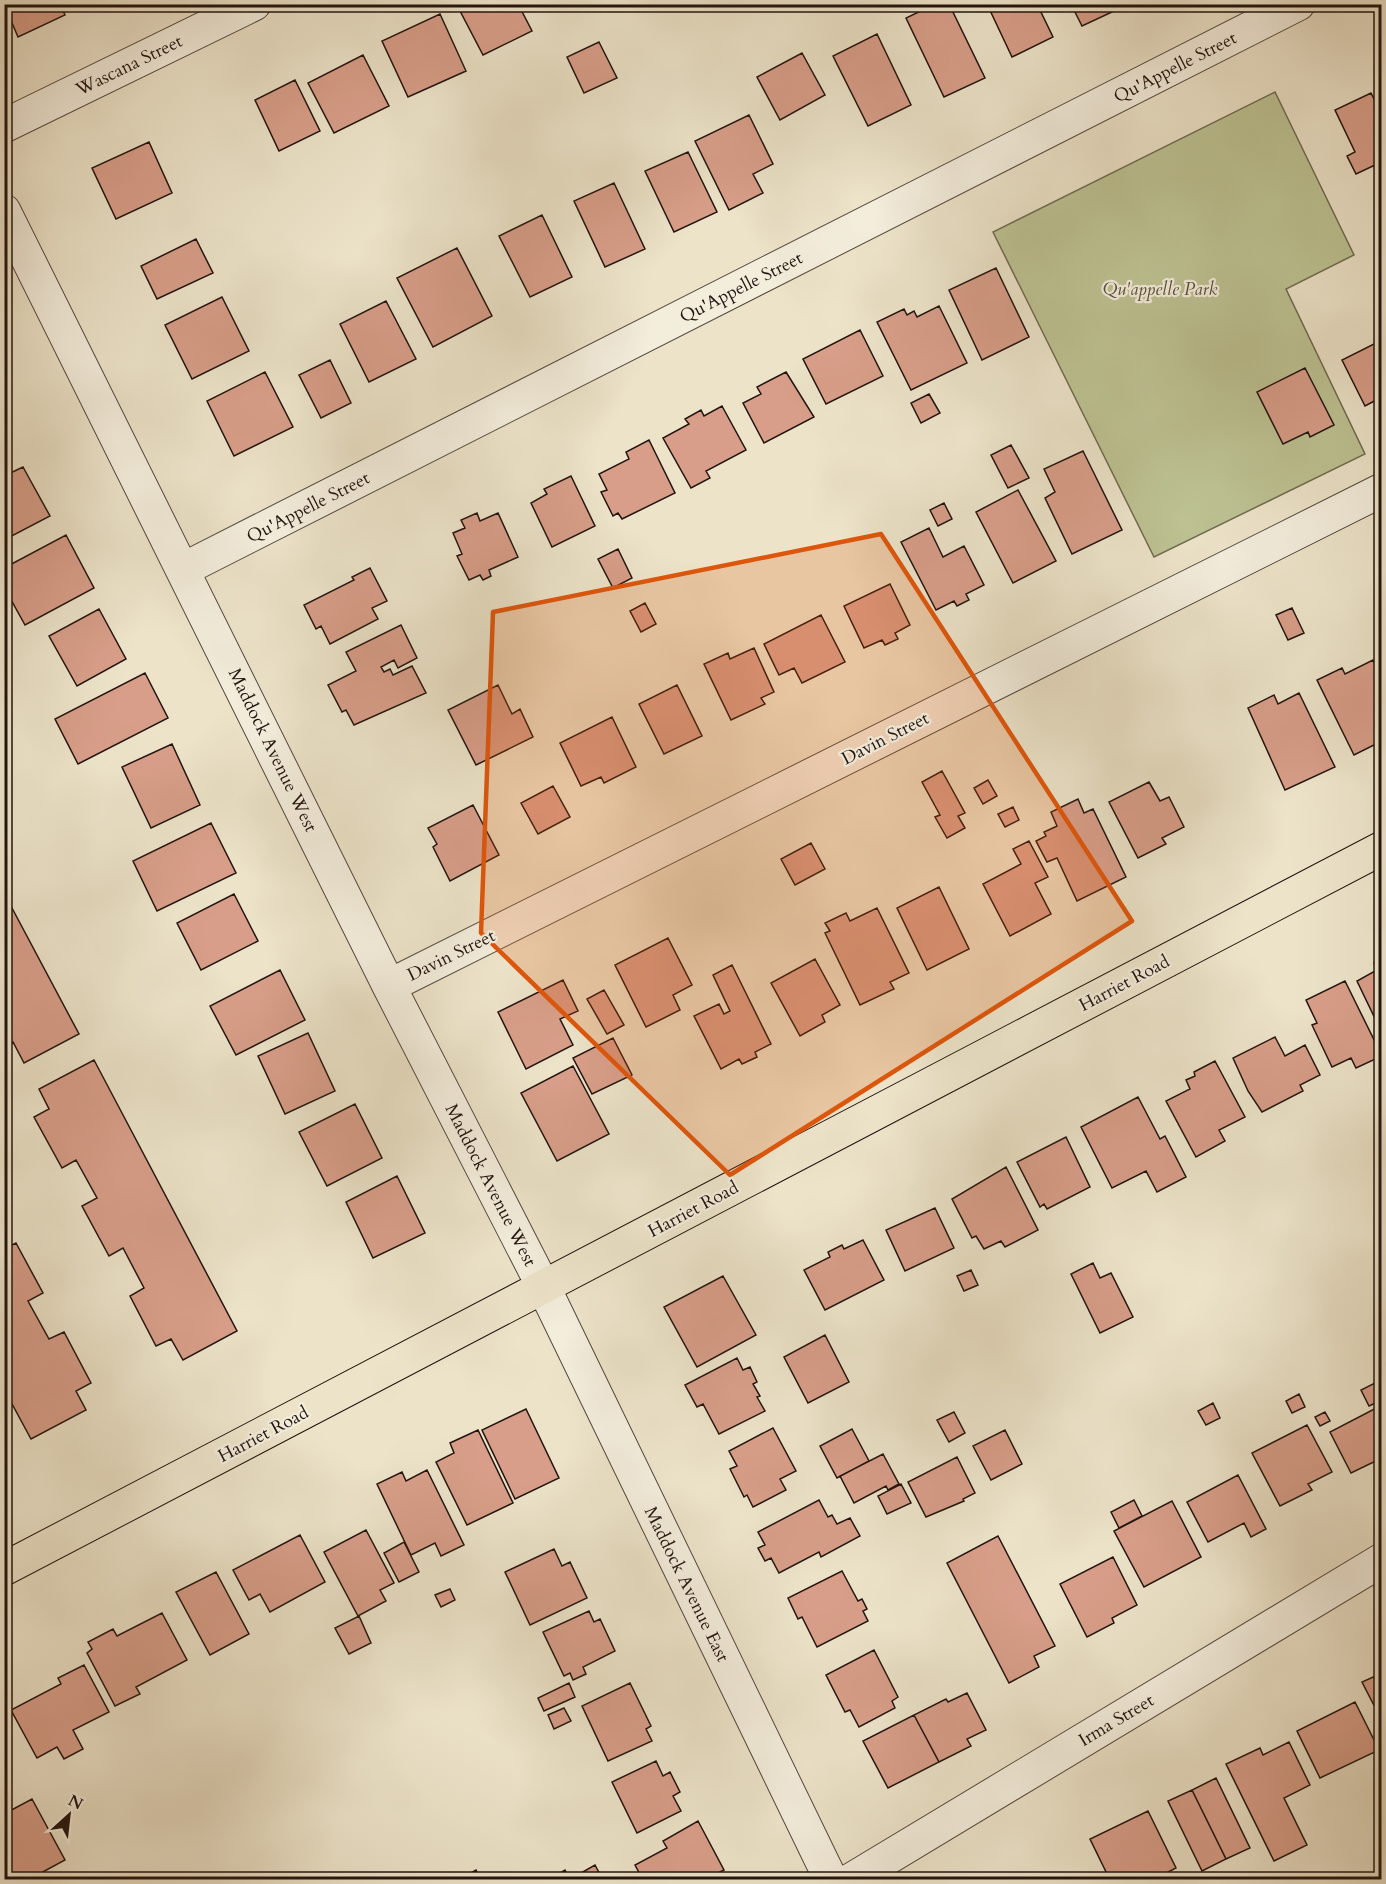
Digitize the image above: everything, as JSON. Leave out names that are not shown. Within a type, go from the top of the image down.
[{"type":"main road","name":"Harriet Road","points":[[4,1569],[1382,848]]},
{"type":"street","name":"Wascana Street","points":[[4,126],[254,4]]},
{"type":"street","name":"Qu'Appelle Street","points":[[184,569],[1298,4]]},
{"type":"street","name":"Maddock Avenue West","points":[[4,211],[184,569],[389,986],[544,1288]]},
{"type":"street","name":"Davin Street","points":[[389,986],[1382,490]]},
{"type":"street","name":"Maddock Avenue East","points":[[544,1288],[831,1880]]},
{"type":"street","name":"Irma Street","points":[[851,1880],[1382,1560]]},
{"type":"highlighted area","points":[[881,534],[1132,921],[730,1175],[481,933],[493,612]]},
{"type":"green space","name":"Qu'appelle Park","points":[[1275,92],[1354,255],[1286,289],[1365,454],[1154,557],[993,232]]},
{"type":"building","points":[[4,4],[60,4],[65,15],[18,37]]},
{"type":"building","points":[[468,4],[518,4],[532,31],[483,55],[459,9]]},
{"type":"building","points":[[935,4],[949,4],[985,78],[944,97],[906,18]]},
{"type":"building","points":[[987,4],[1037,4],[1053,37],[1012,57]]},
{"type":"building","points":[[1071,4],[1127,4],[1127,5],[1082,26]]},
{"type":"building","points":[[440,14],[466,71],[408,97],[382,41]]},
{"type":"building","points":[[877,34],[911,105],[868,126],[833,56]]},
{"type":"building","points":[[599,42],[617,78],[584,93],[567,57]]},
{"type":"building","points":[[802,53],[825,95],[780,120],[757,77]]},
{"type":"building","points":[[363,55],[389,106],[334,133],[308,83]]},
{"type":"building","points":[[295,80],[320,131],[279,151],[255,100]]},
{"type":"building","points":[[1371,93],[1376,103],[1382,100],[1382,178],[1375,165],[1356,174],[1347,156],[1355,152],[1335,110]]},
{"type":"building","points":[[749,115],[773,164],[753,174],[763,193],[729,210],[695,141]]},
{"type":"building","points":[[149,142],[172,193],[116,219],[92,168]]},
{"type":"building","points":[[688,152],[717,212],[674,232],[645,171]]},
{"type":"building","points":[[614,183],[645,249],[605,267],[574,201]]},
{"type":"building","points":[[542,215],[572,277],[530,297],[499,236]]},
{"type":"building","points":[[196,239],[213,273],[157,299],[141,266]]},
{"type":"building","points":[[457,248],[492,316],[433,347],[397,278]]},
{"type":"building","points":[[996,268],[1029,337],[982,360],[949,290]]},
{"type":"building","points":[[222,297],[249,351],[192,379],[165,325]]},
{"type":"building","points":[[386,301],[416,359],[369,382],[340,324]]},
{"type":"building","points":[[939,306],[967,363],[911,390],[877,322],[904,309],[907,315],[914,311],[917,317]]},
{"type":"building","points":[[860,330],[883,376],[826,404],[803,359]]},
{"type":"building","points":[[1382,340],[1382,397],[1365,406],[1342,360]]},
{"type":"building","points":[[330,360],[351,403],[321,418],[299,375]]},
{"type":"building","points":[[1305,368],[1334,425],[1310,437],[1308,432],[1283,444],[1257,392]]},
{"type":"building","points":[[265,372],[293,427],[234,456],[207,401]]},
{"type":"building","points":[[786,372],[814,417],[764,443],[743,403],[761,394],[757,387]]},
{"type":"building","points":[[929,394],[940,413],[921,423],[911,403]]},
{"type":"building","points":[[722,406],[746,450],[706,471],[710,478],[691,488],[663,438],[689,424],[685,419],[701,410],[704,416]]},
{"type":"building","points":[[4,434],[10,446],[4,448]]},
{"type":"building","points":[[649,440],[675,493],[622,519],[618,513],[613,516],[601,492],[607,490],[599,474],[629,459],[626,452]]},
{"type":"building","points":[[1011,445],[1029,478],[1008,488],[991,455]]},
{"type":"building","points":[[1083,451],[1122,530],[1072,554],[1045,498],[1055,492],[1044,469]]},
{"type":"building","points":[[23,467],[50,516],[4,540],[4,476]]},
{"type":"building","points":[[571,476],[595,526],[552,547],[531,503],[547,494],[544,489]]},
{"type":"building","points":[[1018,490],[1056,561],[1013,583],[976,512]]},
{"type":"building","points":[[944,503],[952,519],[938,526],[930,510]]},
{"type":"building","points":[[477,513],[480,521],[498,513],[518,557],[489,570],[491,576],[483,580],[480,575],[469,580],[457,556],[462,554],[453,533],[465,528],[461,520]]},
{"type":"building","points":[[929,528],[943,557],[964,546],[984,585],[966,594],[969,600],[957,606],[954,601],[936,610],[901,542]]},
{"type":"building","points":[[66,535],[94,588],[25,625],[4,587],[4,568]]},
{"type":"building","points":[[618,549],[632,578],[613,588],[598,559]]},
{"type":"building","points":[[370,568],[387,601],[372,608],[378,619],[330,644],[321,626],[316,629],[304,605],[354,580],[352,577]]},
{"type":"building","points":[[890,584],[910,625],[895,633],[898,639],[885,645],[882,640],[864,648],[844,606]]},
{"type":"building","points":[[645,603],[656,624],[641,632],[630,611]]},
{"type":"building","points":[[1292,608],[1304,633],[1288,640],[1276,615]]},
{"type":"building","points":[[99,609],[126,659],[77,686],[49,636]]},
{"type":"building","points":[[821,615],[845,662],[802,683],[794,668],[779,675],[764,644]]},
{"type":"building","points":[[401,625],[417,658],[398,668],[394,660],[381,667],[384,672],[390,669],[393,675],[412,666],[426,693],[354,725],[346,710],[342,712],[328,685],[356,671],[346,652]]},
{"type":"building","points":[[754,648],[774,692],[761,698],[765,704],[731,720],[704,664],[728,653],[730,659]]},
{"type":"building","points":[[1373,660],[1382,679],[1382,741],[1354,755],[1317,680],[1342,668],[1345,674]]},
{"type":"building","points":[[145,673],[168,718],[78,764],[55,719]]},
{"type":"building","points":[[498,685],[512,714],[520,709],[533,737],[476,765],[448,710]]},
{"type":"building","points":[[677,685],[702,736],[664,754],[639,704]]},
{"type":"building","points":[[1299,693],[1335,767],[1285,790],[1248,708],[1274,695],[1278,704]]},
{"type":"building","points":[[612,717],[636,767],[604,783],[601,777],[581,786],[560,743]]},
{"type":"building","points":[[172,744],[200,805],[151,828],[122,767]]},
{"type":"building","points":[[942,771],[965,813],[958,816],[965,828],[947,838],[935,817],[940,815],[922,782]]},
{"type":"building","points":[[988,780],[997,796],[983,804],[974,788]]},
{"type":"building","points":[[1149,782],[1160,801],[1169,797],[1184,827],[1162,838],[1166,844],[1138,858],[1109,802]]},
{"type":"building","points":[[553,786],[570,817],[538,834],[521,803]]},
{"type":"building","points":[[1078,799],[1084,813],[1093,809],[1126,877],[1077,901],[1057,858],[1047,862],[1036,841],[1046,836],[1044,832],[1057,826],[1051,812]]},
{"type":"building","points":[[473,805],[499,855],[450,881],[433,847],[437,844],[428,828]]},
{"type":"building","points":[[1013,807],[1019,820],[1005,827],[998,814]]},
{"type":"building","points":[[211,823],[236,873],[157,911],[133,861]]},
{"type":"building","points":[[1029,841],[1048,877],[1035,883],[1051,914],[1010,936],[983,884],[1021,864],[1013,849]]},
{"type":"building","points":[[811,843],[825,869],[795,885],[781,859]]},
{"type":"building","points":[[939,887],[969,949],[927,970],[897,908]]},
{"type":"building","points":[[4,893],[79,1034],[24,1063],[13,1042],[4,1046]]},
{"type":"building","points":[[234,894],[258,941],[201,970],[177,923]]},
{"type":"building","points":[[877,908],[909,973],[890,982],[894,989],[860,1005],[825,933],[830,931],[825,923],[846,913],[850,921]]},
{"type":"building","points":[[668,938],[692,985],[673,995],[680,1010],[646,1027],[615,965]]},
{"type":"building","points":[[815,959],[840,1005],[822,1015],[825,1022],[800,1036],[771,983]]},
{"type":"building","points":[[1382,959],[1382,1028],[1380,1029],[1357,981],[1377,970],[1374,963]]},
{"type":"building","points":[[732,965],[771,1044],[755,1052],[757,1057],[742,1064],[739,1059],[721,1069],[694,1016],[719,1004],[724,1014],[730,1011],[713,975]]},
{"type":"building","points":[[280,970],[305,1020],[236,1055],[210,1006]]},
{"type":"building","points":[[563,980],[578,1011],[560,1019],[573,1045],[526,1069],[498,1012]]},
{"type":"building","points":[[1345,981],[1382,1056],[1356,1068],[1351,1058],[1332,1067],[1312,1025],[1317,1023],[1306,1000]]},
{"type":"building","points":[[604,990],[624,1025],[607,1034],[587,999]]},
{"type":"building","points":[[308,1033],[335,1091],[285,1114],[258,1056]]},
{"type":"building","points":[[1275,1037],[1285,1056],[1305,1045],[1320,1075],[1300,1085],[1303,1091],[1262,1112],[1248,1091],[1233,1058]]},
{"type":"building","points":[[613,1038],[632,1075],[592,1094],[573,1058]]},
{"type":"building","points":[[94,1060],[237,1331],[183,1360],[171,1339],[156,1346],[130,1296],[144,1288],[123,1248],[109,1256],[82,1206],[97,1198],[76,1160],[62,1168],[34,1117],[49,1109],[39,1089]]},
{"type":"building","points":[[1215,1061],[1245,1117],[1219,1130],[1225,1141],[1196,1157],[1166,1101],[1190,1089],[1186,1080],[1195,1076],[1194,1072]]},
{"type":"building","points":[[573,1066],[609,1134],[557,1161],[521,1093]]},
{"type":"building","points":[[1138,1097],[1160,1139],[1165,1136],[1186,1177],[1157,1192],[1146,1171],[1112,1188],[1081,1127]]},
{"type":"building","points":[[355,1104],[382,1158],[327,1186],[299,1132]]},
{"type":"building","points":[[1066,1137],[1090,1187],[1047,1209],[1044,1204],[1040,1207],[1017,1162]]},
{"type":"building","points":[[1006,1167],[1038,1230],[1005,1247],[1001,1241],[984,1249],[976,1236],[972,1238],[952,1199]]},
{"type":"building","points":[[397,1176],[425,1233],[373,1258],[346,1202]]},
{"type":"building","points":[[935,1208],[954,1248],[905,1271],[886,1230]]},
{"type":"building","points":[[863,1240],[884,1280],[825,1310],[804,1270],[830,1257],[828,1252],[842,1245],[844,1249]]},
{"type":"building","points":[[16,1243],[43,1293],[28,1301],[49,1339],[64,1332],[91,1383],[76,1391],[86,1410],[31,1439],[4,1389],[4,1249]]},
{"type":"building","points":[[1093,1263],[1100,1278],[1111,1273],[1133,1317],[1100,1333],[1071,1274]]},
{"type":"building","points":[[971,1270],[978,1285],[964,1291],[957,1276]]},
{"type":"building","points":[[723,1276],[756,1335],[697,1367],[664,1307]]},
{"type":"building","points":[[825,1335],[849,1382],[808,1403],[784,1357]]},
{"type":"building","points":[[737,1358],[743,1370],[750,1367],[757,1382],[753,1384],[760,1396],[757,1397],[765,1411],[719,1434],[703,1404],[697,1407],[685,1385]]},
{"type":"building","points":[[1375,1383],[1382,1400],[1369,1406],[1361,1390]]},
{"type":"building","points":[[1299,1394],[1305,1407],[1292,1413],[1286,1401]]},
{"type":"building","points":[[1213,1403],[1220,1418],[1206,1425],[1198,1411]]},
{"type":"building","points":[[1382,1405],[1382,1458],[1351,1473],[1330,1432]]},
{"type":"building","points":[[526,1409],[559,1478],[515,1499],[482,1430]]},
{"type":"building","points":[[954,1412],[965,1433],[949,1442],[937,1420]]},
{"type":"building","points":[[1325,1412],[1330,1421],[1320,1426],[1315,1417]]},
{"type":"building","points":[[1307,1425],[1332,1472],[1308,1484],[1312,1490],[1280,1506],[1252,1453]]},
{"type":"building","points":[[773,1428],[796,1471],[780,1479],[786,1490],[753,1507],[747,1495],[744,1497],[730,1469],[737,1466],[729,1451]]},
{"type":"building","points":[[852,1429],[869,1461],[837,1478],[820,1446]]},
{"type":"building","points":[[478,1430],[513,1503],[467,1525],[436,1462],[454,1453],[450,1443]]},
{"type":"building","points":[[1005,1430],[1022,1464],[991,1480],[973,1446]]},
{"type":"building","points":[[883,1454],[899,1484],[888,1490],[886,1486],[854,1503],[840,1476]]},
{"type":"building","points":[[957,1457],[975,1493],[963,1499],[964,1501],[926,1517],[908,1482]]},
{"type":"building","points":[[427,1470],[464,1545],[441,1556],[435,1543],[411,1555],[377,1484],[402,1472],[406,1481]]},
{"type":"building","points":[[1238,1475],[1266,1529],[1251,1537],[1244,1523],[1208,1542],[1187,1502]]},
{"type":"building","points":[[901,1484],[911,1503],[887,1514],[878,1496]]},
{"type":"building","points":[[819,1500],[828,1517],[832,1515],[837,1524],[850,1518],[860,1536],[821,1557],[819,1552],[779,1573],[771,1558],[765,1561],[758,1548],[765,1545],[758,1532]]},
{"type":"building","points":[[1134,1500],[1142,1516],[1119,1528],[1111,1512]]},
{"type":"building","points":[[1172,1501],[1201,1557],[1144,1587],[1114,1531]]},
{"type":"building","points":[[366,1530],[394,1583],[380,1590],[386,1601],[358,1616],[324,1552]]},
{"type":"building","points":[[300,1535],[325,1582],[270,1612],[260,1594],[249,1600],[233,1570]]},
{"type":"building","points":[[998,1536],[1055,1646],[1034,1656],[1039,1667],[1009,1683],[947,1563]]},
{"type":"building","points":[[404,1542],[419,1572],[399,1582],[384,1553]]},
{"type":"building","points":[[554,1549],[562,1566],[570,1562],[587,1598],[530,1625],[505,1572]]},
{"type":"building","points":[[1113,1557],[1137,1605],[1112,1618],[1114,1623],[1087,1637],[1060,1584]]},
{"type":"building","points":[[842,1571],[858,1601],[862,1599],[867,1609],[863,1611],[868,1621],[817,1647],[802,1617],[798,1619],[788,1598]]},
{"type":"building","points":[[216,1572],[249,1634],[210,1655],[176,1592]]},
{"type":"building","points":[[450,1589],[455,1600],[441,1607],[435,1595]]},
{"type":"building","points":[[589,1611],[594,1622],[600,1619],[615,1651],[583,1667],[586,1674],[573,1680],[570,1673],[564,1676],[543,1632]]},
{"type":"building","points":[[162,1613],[187,1660],[136,1687],[140,1694],[115,1706],[87,1653],[92,1649],[88,1642],[113,1629],[117,1636]]},
{"type":"building","points":[[359,1616],[371,1643],[349,1654],[335,1628]]},
{"type":"building","points":[[874,1650],[898,1697],[892,1701],[895,1708],[859,1727],[850,1710],[845,1712],[826,1675]]},
{"type":"building","points":[[84,1665],[109,1712],[73,1730],[83,1749],[64,1759],[57,1747],[37,1758],[11,1710],[61,1684],[58,1678]]},
{"type":"building","points":[[1382,1673],[1382,1721],[1362,1682]]},
{"type":"building","points":[[569,1683],[575,1697],[544,1711],[538,1698]]},
{"type":"building","points":[[630,1683],[651,1726],[646,1729],[652,1741],[608,1761],[582,1706]]},
{"type":"building","points":[[967,1693],[986,1730],[967,1739],[971,1746],[939,1762],[914,1715],[946,1699],[948,1702]]},
{"type":"building","points":[[1355,1702],[1379,1750],[1320,1778],[1297,1731]]},
{"type":"building","points":[[564,1708],[571,1721],[554,1729],[548,1715]]},
{"type":"building","points":[[914,1715],[939,1762],[888,1788],[863,1741]]},
{"type":"building","points":[[1289,1742],[1310,1785],[1284,1798],[1307,1845],[1274,1861],[1226,1764],[1260,1748],[1263,1755]]},
{"type":"building","points":[[656,1761],[663,1776],[670,1772],[680,1792],[673,1796],[681,1811],[637,1833],[612,1782]]},
{"type":"building","points":[[1216,1778],[1250,1848],[1226,1859],[1192,1790]]},
{"type":"building","points":[[1192,1790],[1226,1859],[1202,1871],[1168,1801]]},
{"type":"building","points":[[32,1799],[65,1860],[28,1880],[23,1874],[13,1880],[4,1880],[4,1814]]},
{"type":"building","points":[[1148,1811],[1176,1868],[1153,1880],[1110,1880],[1090,1839]]},
{"type":"building","points":[[698,1821],[724,1870],[705,1880],[643,1880],[635,1865],[667,1848],[663,1841]]},
{"type":"building","points":[[595,1865],[603,1880],[573,1880],[572,1878]]},
{"type":"building","points":[[476,1870],[481,1880],[458,1880]]},
{"type":"building","points":[[565,1870],[570,1880],[548,1880]]}]
